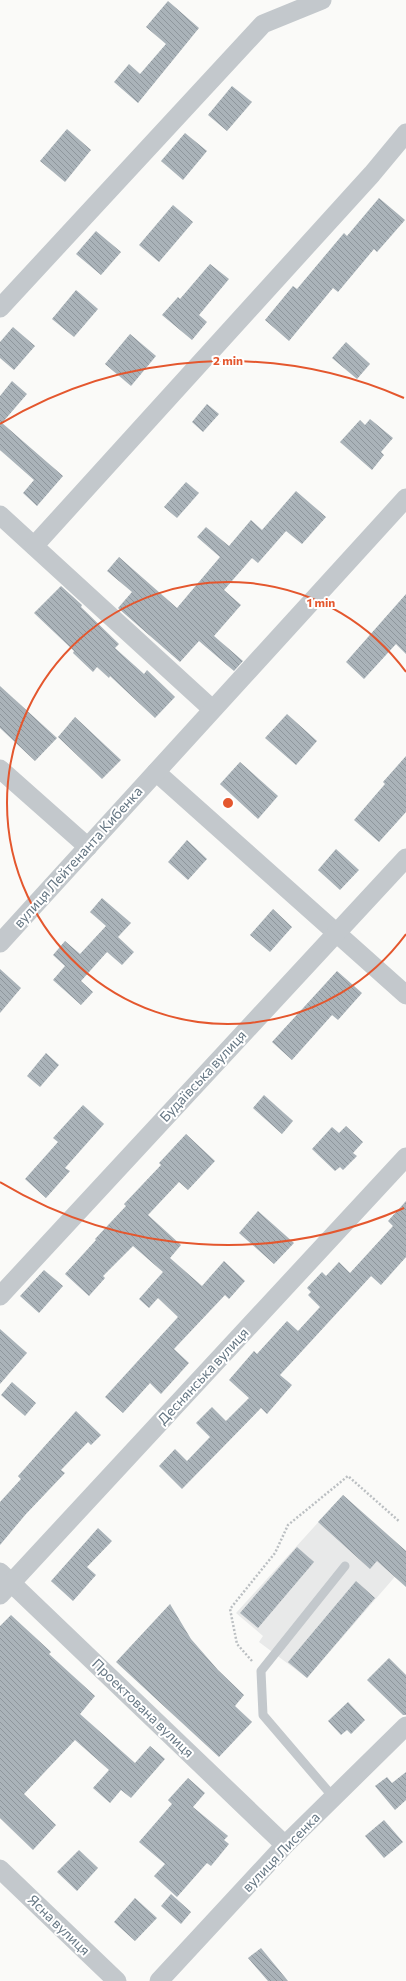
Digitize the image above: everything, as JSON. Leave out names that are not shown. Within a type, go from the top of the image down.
[{"type":"street","points":[[0,308],[263,24],[322,0]]},
{"type":"street","points":[[34,546],[366,180],[406,133]]},
{"type":"street","points":[[0,515],[212,709],[406,498]]},
{"type":"street","name":"вулиця Лейтенанта Кибенка","points":[[0,943],[212,709]]},
{"type":"street","points":[[0,769],[88,847]]},
{"type":"street","points":[[156,772],[406,995]]},
{"type":"street","name":"Будаївська вулиця","points":[[0,1296],[336,931],[406,858]]},
{"type":"street","name":"Деснянська вулиця","points":[[4,1583],[406,1157]]},
{"type":"street","name":"Проектована вулиця","points":[[4,1583],[285,1845]]},
{"type":"street","name":"вулиця Лисенка","points":[[159,1981],[285,1845],[405,1728]]},
{"type":"street","name":"Ясна вулиця","points":[[0,1870],[117,1981]]},
{"type":"lane","points":[[334,1798],[263,1716],[261,1671],[345,1566]]},
{"type":"path","points":[[261,1671],[237,1644],[230,1609],[275,1553],[288,1525],[348,1476],[400,1522]]},
{"type":"shaded area","points":[[343,1495],[406,1551],[406,1564],[307,1678],[259,1642],[263,1636],[236,1613]]},
{"type":"building","points":[[168,1],[199,28],[138,103],[114,82],[129,64],[140,74],[166,44],[146,27]]},
{"type":"building","points":[[232,86],[252,102],[227,131],[208,115]]},
{"type":"building","points":[[67,129],[91,150],[65,182],[40,161]]},
{"type":"building","points":[[185,133],[207,151],[183,180],[161,161]]},
{"type":"building","points":[[379,198],[405,220],[377,252],[374,249],[338,292],[333,288],[289,341],[265,320],[293,286],[297,289],[344,233],[347,236]]},
{"type":"building","points":[[173,205],[193,222],[159,262],[139,245]]},
{"type":"building","points":[[96,231],[121,252],[101,275],[76,254]]},
{"type":"building","points":[[210,264],[229,279],[199,315],[207,322],[192,340],[162,315],[178,297],[180,299]]},
{"type":"building","points":[[76,290],[98,309],[74,337],[52,319]]},
{"type":"building","points":[[13,327],[35,346],[14,370],[0,358],[0,342]]},
{"type":"building","points":[[130,334],[156,356],[131,386],[105,364]]},
{"type":"building","points":[[346,342],[370,364],[357,379],[332,358]]},
{"type":"building","points":[[12,381],[27,394],[2,423],[63,476],[37,506],[23,493],[34,480],[0,450],[0,396]]},
{"type":"building","points":[[207,404],[219,414],[203,432],[192,422]]},
{"type":"building","points":[[370,419],[393,438],[381,452],[384,455],[372,470],[340,442],[360,420],[365,425]]},
{"type":"building","points":[[186,482],[199,493],[177,518],[164,507]]},
{"type":"building","points":[[296,491],[326,517],[302,544],[286,531],[258,563],[252,558],[224,590],[241,605],[214,636],[243,661],[234,671],[199,641],[180,662],[118,608],[132,592],[107,571],[119,557],[177,608],[220,557],[197,537],[206,527],[229,546],[251,520],[262,530]]},
{"type":"building","points":[[61,586],[82,605],[81,607],[119,644],[115,648],[144,674],[147,670],[175,697],[155,718],[110,676],[109,678],[97,667],[93,672],[73,653],[74,651],[34,613]]},
{"type":"building","points":[[406,594],[406,654],[396,644],[364,679],[346,662]]},
{"type":"building","points":[[0,686],[57,738],[35,761],[0,728]]},
{"type":"building","points":[[287,714],[317,741],[296,765],[265,738]]},
{"type":"building","points":[[75,717],[121,760],[102,779],[58,737]]},
{"type":"building","points":[[406,756],[406,812],[379,842],[354,820],[385,784],[383,782]]},
{"type":"building","points":[[240,762],[278,796],[258,819],[220,784]]},
{"type":"building","points":[[187,840],[207,859],[188,880],[168,862]]},
{"type":"building","points":[[336,849],[359,870],[340,890],[318,870]]},
{"type":"building","points":[[102,898],[131,923],[118,937],[134,952],[122,965],[107,952],[81,981],[93,992],[81,1005],[53,980],[65,966],[53,955],[65,941],[80,954],[106,926],[90,912]]},
{"type":"building","points":[[273,909],[292,927],[270,952],[250,935]]},
{"type":"building","points":[[0,969],[21,988],[0,1013]]},
{"type":"building","points":[[337,971],[362,993],[338,1020],[332,1015],[292,1060],[272,1042]]},
{"type":"building","points":[[46,1053],[59,1065],[40,1087],[27,1076]]},
{"type":"building","points":[[264,1095],[293,1121],[282,1134],[253,1108]]},
{"type":"building","points":[[83,1105],[104,1124],[65,1168],[70,1171],[46,1198],[25,1179],[58,1142],[53,1138]]},
{"type":"building","points":[[346,1126],[363,1142],[353,1153],[357,1156],[343,1170],[340,1167],[335,1171],[312,1149],[332,1127],[339,1133]]},
{"type":"building","points":[[186,1134],[215,1161],[188,1190],[179,1182],[148,1215],[181,1245],[170,1258],[202,1286],[224,1261],[245,1281],[229,1299],[225,1295],[174,1349],[189,1363],[161,1394],[150,1383],[123,1413],[105,1397],[178,1317],[158,1298],[149,1308],[139,1299],[163,1272],[133,1246],[103,1276],[105,1278],[89,1296],[65,1274],[126,1206],[124,1204],[161,1165],[159,1163]]},
{"type":"building","points":[[406,1201],[406,1257],[381,1285],[371,1276],[280,1375],[292,1385],[267,1414],[261,1408],[182,1489],[159,1466],[175,1449],[187,1461],[210,1437],[196,1423],[212,1407],[226,1421],[249,1398],[229,1380],[254,1351],[257,1354],[287,1321],[298,1331],[320,1307],[308,1295],[311,1292],[307,1288],[322,1272],[326,1276],[339,1262],[350,1273],[393,1226],[388,1221]]},
{"type":"building","points":[[258,1211],[294,1243],[274,1264],[239,1233]]},
{"type":"building","points":[[44,1270],[63,1286],[39,1313],[20,1296]]},
{"type":"building","points":[[0,1329],[27,1353],[0,1384]]},
{"type":"building","points":[[12,1382],[36,1403],[25,1416],[1,1395]]},
{"type":"building","points":[[76,1411],[101,1435],[91,1445],[88,1442],[61,1470],[65,1473],[26,1514],[0,1545],[0,1502],[21,1479],[18,1476]]},
{"type":"building","points":[[343,1495],[406,1551],[406,1587],[377,1561],[370,1569],[318,1522]]},
{"type":"building","points":[[98,1528],[112,1541],[87,1567],[96,1575],[73,1601],[51,1581]]},
{"type":"building","points":[[297,1547],[314,1562],[258,1628],[240,1613]]},
{"type":"building","points":[[356,1581],[375,1598],[307,1678],[288,1662]]},
{"type":"building","points":[[170,1604],[191,1639],[218,1670],[244,1695],[235,1706],[252,1722],[219,1757],[116,1662]]},
{"type":"building","points":[[11,1615],[51,1652],[49,1654],[95,1696],[80,1714],[135,1763],[150,1746],[165,1759],[131,1798],[121,1790],[110,1803],[93,1788],[109,1770],[75,1740],[24,1794],[56,1825],[33,1850],[0,1818],[0,1626]]},
{"type":"building","points":[[389,1658],[406,1675],[406,1715],[403,1715],[367,1680]]},
{"type":"building","points":[[348,1702],[365,1720],[351,1734],[347,1730],[341,1735],[328,1721]]},
{"type":"building","points":[[406,1772],[406,1800],[395,1810],[375,1786],[387,1777],[392,1783]]},
{"type":"building","points":[[188,1778],[205,1793],[193,1807],[228,1836],[224,1840],[229,1844],[211,1866],[207,1863],[177,1897],[154,1876],[165,1864],[139,1842],[172,1804],[168,1800]]},
{"type":"building","points":[[384,1820],[403,1842],[384,1858],[365,1836]]},
{"type":"building","points":[[79,1850],[98,1868],[77,1891],[57,1872]]},
{"type":"building","points":[[171,1894],[191,1912],[181,1924],[161,1906]]},
{"type":"building","points":[[135,1898],[157,1918],[135,1941],[114,1922]]},
{"type":"building","points":[[261,1948],[288,1981],[268,1981],[248,1958]]}]
